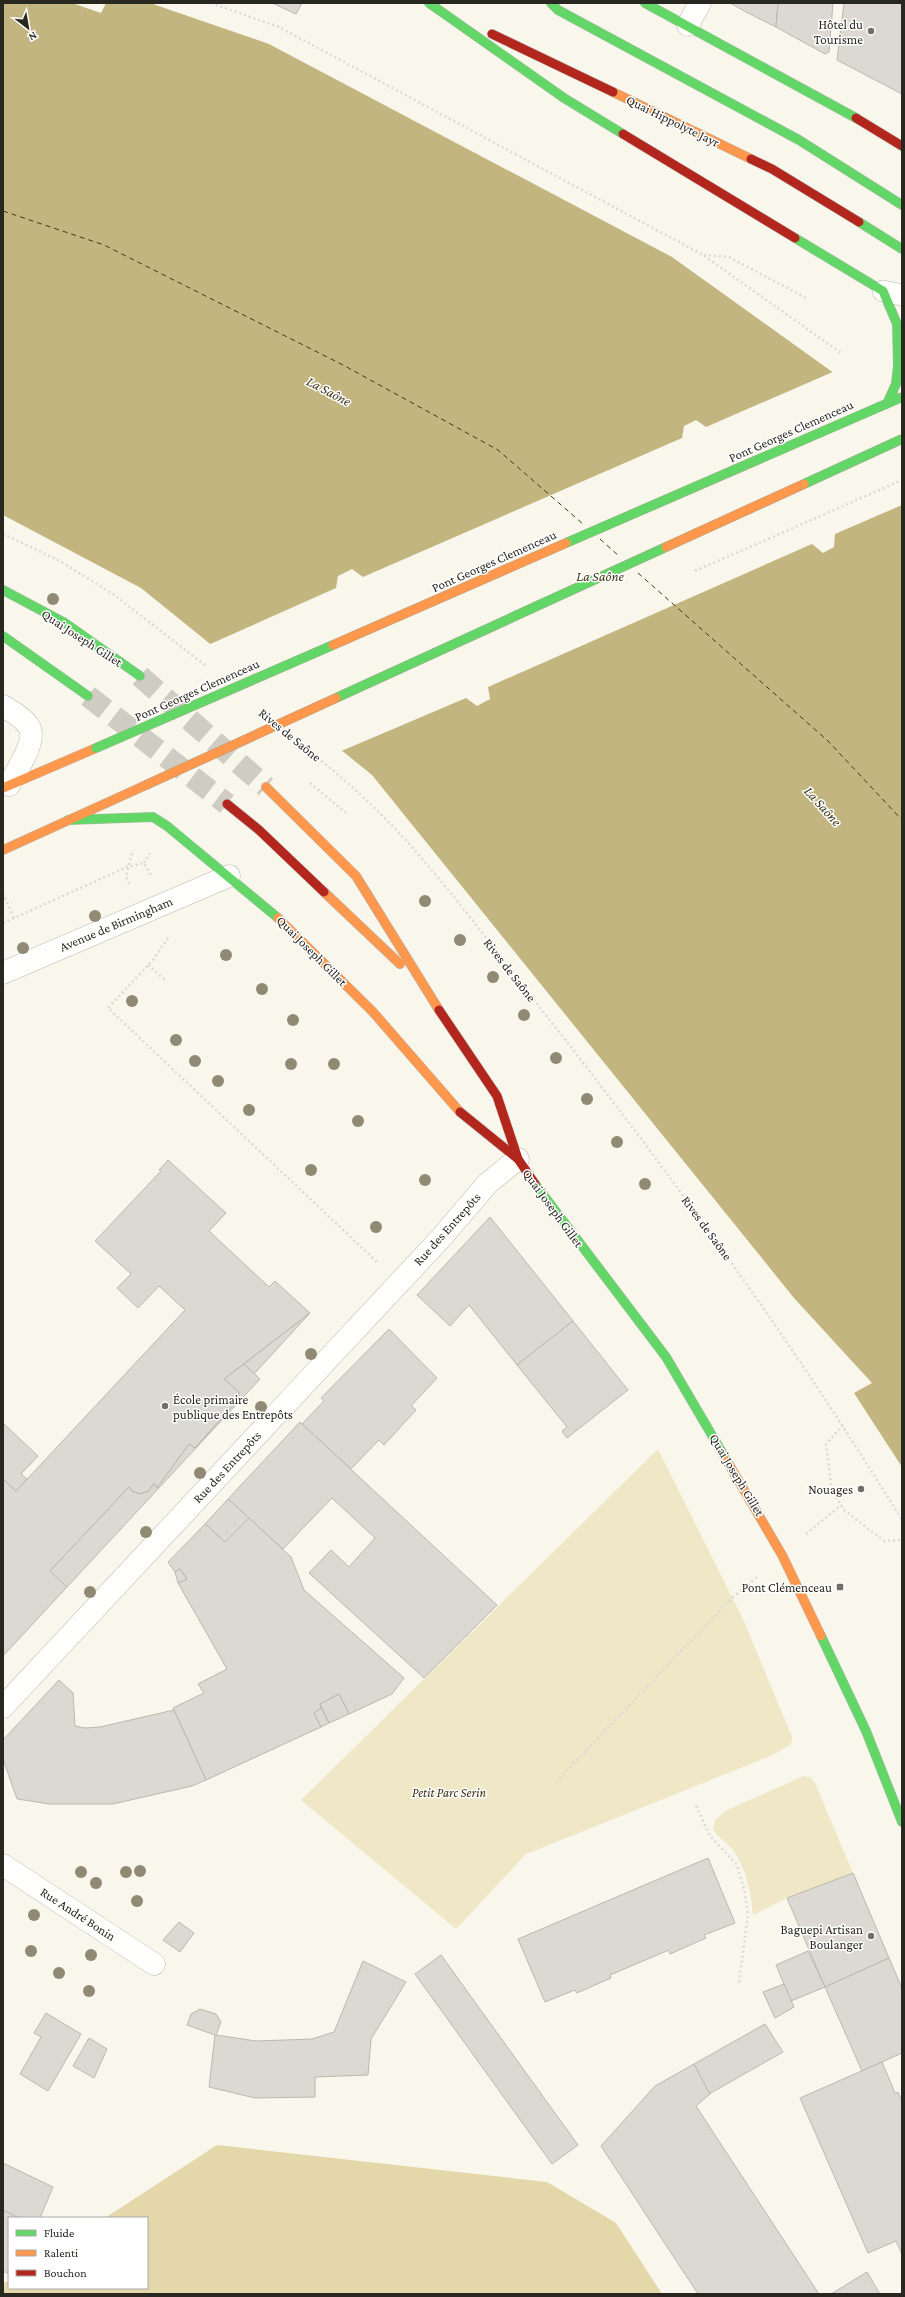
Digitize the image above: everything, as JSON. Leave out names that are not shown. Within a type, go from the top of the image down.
[{"type":"main road","points":[[551,3],[558,10],[799,140],[902,205]]},
{"type":"main road","points":[[645,3],[845,111],[902,146]]},
{"type":"main road","points":[[432,5],[564,98],[892,293],[899,347],[896,384],[887,404]]},
{"type":"main road","name":"Quai Hippolyte Jayr","points":[[432,5],[772,169],[902,249]]},
{"type":"main road","name":"Pont Georges Clemenceau","points":[[6,786],[902,397]]},
{"type":"main road","points":[[3,850],[902,439]]},
{"type":"main road","name":"Quai Joseph Gillet","points":[[3,590],[65,623],[140,676]]},
{"type":"main road","points":[[3,636],[88,696]]},
{"type":"main road","name":"Quai Joseph Gillet","points":[[266,786],[356,876],[422,984],[497,1096],[518,1159],[548,1203],[666,1357],[769,1530],[782,1555],[866,1731],[902,1822]]},
{"type":"main road","name":"Quai Joseph Gillet","points":[[227,804],[259,830],[422,984]]},
{"type":"main road","name":"Quai Joseph Gillet","points":[[68,820],[154,817],[270,910],[373,1012],[457,1109],[518,1159]]},
{"type":"street","points":[[688,25],[700,3]]},
{"type":"street","points":[[3,706],[28,725],[31,733],[25,757],[6,786]]},
{"type":"street","name":"Avenue de Birmingham","points":[[3,972],[229,876]]},
{"type":"street","name":"Rue des Entrepôts","points":[[3,1707],[441,1238],[488,1183],[518,1159]]},
{"type":"street","name":"Rue André Bonin","points":[[3,1865],[154,1964]]},
{"type":"path","points":[[211,3],[279,27],[703,255],[840,353]]},
{"type":"path","points":[[703,255],[729,257],[808,299]]},
{"type":"path","points":[[3,534],[60,561],[113,594],[208,667]]},
{"type":"path","name":"Rives de Saône","points":[[305,747],[354,787],[422,858],[612,1099],[726,1254],[843,1425],[902,1520]]},
{"type":"path","points":[[313,786],[346,813]]},
{"type":"path","points":[[134,846],[127,866],[126,876],[130,886],[136,884]]},
{"type":"path","points":[[3,923],[127,866],[144,863],[152,878]]},
{"type":"path","points":[[3,893],[14,918]]},
{"type":"path","points":[[172,933],[148,965],[108,1008],[377,1262]]},
{"type":"path","points":[[148,965],[165,980]]},
{"type":"path","points":[[843,1425],[826,1444],[832,1491],[844,1510],[884,1541],[902,1540]]},
{"type":"path","points":[[556,1782],[732,1598],[841,1505]]},
{"type":"path","points":[[696,1806],[710,1836],[737,1865],[744,1889],[748,1914],[739,1983]]},
{"type":"green space","name":"Petit Parc Serin","points":[[658,1449],[743,1619],[792,1737],[791,1744],[773,1755],[526,1854],[456,1929],[301,1800]]},
{"type":"green space","points":[[804,1776],[811,1778],[815,1783],[853,1873],[787,1898],[753,1915],[751,1898],[745,1873],[733,1850],[713,1830],[715,1820],[727,1810]]},
{"type":"shaded area","points":[[217,2145],[547,2182],[616,2223],[662,2294],[3,2294],[3,2283],[8,2281],[8,2289],[148,2289],[148,2217],[107,2217]]},
{"type":"water","name":"La Saône","points":[[3,3],[72,3],[101,13],[106,3],[150,3],[269,44],[672,257],[902,422],[902,1467],[854,1393],[872,1383],[794,1298],[372,775],[141,588],[3,515]]},
{"type":"pier","points":[[835,371],[902,419],[902,505],[835,534],[834,547],[823,553],[812,544],[488,687],[490,699],[477,706],[466,698],[339,752],[208,645],[336,588],[338,576],[352,569],[363,577],[682,438],[684,426],[696,420],[706,427]]},
{"type":"building","points":[[272,3],[302,3],[296,14]]},
{"type":"building","points":[[730,3],[778,3],[776,27],[748,13]]},
{"type":"building","points":[[778,3],[833,3],[829,52],[825,54],[776,27]]},
{"type":"building","name":"Hôtel du Tourisme","points":[[844,3],[902,3],[902,94],[837,60]]},
{"type":"building","name":"École primaire publique des Entrepôts","points":[[168,1160],[226,1213],[209,1231],[269,1287],[275,1281],[310,1313],[224,1379],[239,1392],[239,1399],[195,1448],[189,1444],[157,1488],[154,1483],[149,1491],[140,1494],[132,1491],[129,1487],[50,1571],[67,1587],[3,1656],[3,1479],[16,1491],[185,1310],[159,1286],[138,1308],[117,1288],[131,1274],[95,1241],[161,1171],[159,1170]]},
{"type":"building","points":[[490,1217],[573,1321],[517,1365],[469,1305],[450,1326],[417,1295]]},
{"type":"building","points":[[310,1313],[254,1374],[244,1364]]},
{"type":"building","points":[[573,1321],[628,1390],[567,1438],[562,1431],[567,1427],[517,1365]]},
{"type":"building","points":[[389,1329],[437,1378],[411,1406],[416,1410],[384,1445],[379,1440],[351,1469],[302,1424],[324,1401],[321,1398]]},
{"type":"building","points":[[244,1364],[260,1379],[67,1587],[50,1571],[129,1487],[132,1491],[140,1494],[149,1491],[154,1483],[157,1488],[189,1444],[195,1448],[239,1399],[239,1392],[224,1379]]},
{"type":"building","points":[[300,1422],[497,1605],[424,1678],[309,1573],[331,1550],[349,1567],[375,1538],[332,1498],[283,1549],[228,1499]]},
{"type":"building","points":[[3,1423],[38,1456],[21,1474],[27,1479],[16,1491],[3,1479]]},
{"type":"building","points":[[228,1499],[249,1518],[225,1542],[205,1524]]},
{"type":"building","points":[[249,1518],[291,1557],[304,1590],[404,1678],[392,1694],[349,1714],[339,1694],[320,1704],[321,1708],[314,1713],[321,1727],[206,1780],[173,1708],[204,1693],[198,1684],[227,1669],[178,1583],[187,1579],[180,1569],[175,1572],[168,1562],[205,1524],[225,1542]]},
{"type":"building","points":[[180,1569],[187,1579],[178,1583],[175,1572]]},
{"type":"building","points":[[59,1680],[73,1693],[75,1726],[85,1728],[100,1727],[174,1710],[206,1780],[192,1786],[113,1804],[50,1804],[17,1799],[3,1759],[3,1740]]},
{"type":"building","points":[[339,1694],[349,1714],[329,1723],[320,1704]]},
{"type":"building","points":[[321,1708],[329,1723],[321,1727],[314,1713]]},
{"type":"building","points":[[708,1858],[735,1923],[704,1935],[706,1938],[670,1954],[669,1950],[610,1975],[611,1978],[577,1993],[575,1990],[545,2002],[518,1939]]},
{"type":"building","points":[[853,1873],[889,1958],[825,1987],[787,1898]]},
{"type":"building","points":[[179,1922],[194,1933],[180,1952],[163,1940]]},
{"type":"building","points":[[808,1951],[825,1987],[791,2001],[776,1965]]},
{"type":"building","points":[[441,1955],[578,2145],[552,2164],[415,1974]]},
{"type":"building","points":[[889,1958],[902,1988],[902,2053],[862,2071],[825,1987]]},
{"type":"building","points":[[363,1961],[406,1982],[371,2039],[368,2075],[315,2077],[315,2097],[255,2098],[209,2087],[215,2035],[187,2025],[191,2014],[200,2009],[216,2014],[221,2022],[216,2035],[256,2041],[312,2039],[334,2032]]},
{"type":"building","points":[[784,1984],[794,2007],[775,2018],[763,1992]]},
{"type":"building","points":[[46,2013],[81,2034],[48,2091],[20,2074],[41,2037],[34,2033]]},
{"type":"building","points":[[765,2024],[783,2052],[709,2094],[694,2064]]},
{"type":"building","points":[[89,2038],[107,2049],[94,2078],[73,2066]]},
{"type":"building","points":[[882,2062],[895,2093],[898,2092],[902,2102],[902,2254],[896,2241],[868,2253],[800,2098]]},
{"type":"building","points":[[694,2064],[710,2094],[696,2106],[819,2294],[698,2294],[601,2146],[655,2086]]},
{"type":"building","points":[[3,2163],[53,2187],[40,2217],[17,2217],[3,2210]]},
{"type":"building","points":[[3,2210],[17,2217],[8,2217],[8,2274],[3,2271]]},
{"type":"building","points":[[867,2272],[880,2294],[831,2294]]},
{"type":"ferry route","points":[[3,211],[104,245],[343,365],[498,450],[583,524]]},
{"type":"ferry route","points":[[600,539],[620,557]]},
{"type":"ferry route","points":[[638,573],[828,741],[902,820]]},
{"type":"tunnel","points":[[140,676],[266,787]]},
{"type":"tunnel","points":[[88,696],[227,804]]},
{"type":"traffic: fast","points":[[429,3],[564,98],[623,134]]},
{"type":"traffic: fast","points":[[551,3],[558,10],[799,140],[902,205]]},
{"type":"traffic: fast","points":[[645,3],[856,118]]},
{"type":"traffic: fast","points":[[859,222],[902,249]]},
{"type":"traffic: fast","points":[[795,238],[883,291],[897,324],[898,367]]},
{"type":"traffic: fast","points":[[887,404],[896,384],[898,367]]},
{"type":"traffic: fast","points":[[566,543],[902,397]]},
{"type":"traffic: fast","points":[[804,484],[902,439]]},
{"type":"traffic: fast","points":[[336,698],[666,547]]},
{"type":"traffic: fast","points":[[3,590],[65,623],[140,676]]},
{"type":"traffic: fast","points":[[3,636],[88,696]]},
{"type":"traffic: fast","points":[[96,748],[333,645]]},
{"type":"traffic: fast","points":[[68,820],[153,817],[167,826],[278,918]]},
{"type":"traffic: fast","points":[[535,1184],[666,1357],[727,1461]]},
{"type":"traffic: fast","points":[[821,1636],[866,1731],[902,1822]]},
{"type":"traffic: slow","points":[[613,92],[751,159]]},
{"type":"traffic: slow","points":[[666,547],[804,484]]},
{"type":"traffic: slow","points":[[333,645],[566,543]]},
{"type":"traffic: slow","points":[[146,785],[336,698]]},
{"type":"traffic: slow","points":[[3,788],[96,748]]},
{"type":"traffic: slow","points":[[3,850],[146,785]]},
{"type":"traffic: slow","points":[[266,787],[356,876],[439,1010]]},
{"type":"traffic: slow","points":[[324,892],[400,964]]},
{"type":"traffic: slow","points":[[278,918],[373,1012],[460,1112]]},
{"type":"traffic: slow","points":[[727,1461],[782,1555],[821,1636]]},
{"type":"traffic: jam","points":[[492,34],[613,92]]},
{"type":"traffic: jam","points":[[856,118],[902,146]]},
{"type":"traffic: jam","points":[[623,134],[795,238]]},
{"type":"traffic: jam","points":[[751,159],[772,169],[859,222]]},
{"type":"traffic: jam","points":[[227,804],[259,830],[324,892]]},
{"type":"traffic: jam","points":[[439,1010],[497,1096],[518,1159],[535,1184]]},
{"type":"traffic: jam","points":[[460,1112],[518,1159]]},
{"type":"place","name":"Hôtel du Tourisme","points":[[871,31]]},
{"type":"place","name":"École primaire publique des Entrepôts","points":[[165,1406]]},
{"type":"place","name":"Nouages","points":[[861,1489]]},
{"type":"place","name":"Pont Clémenceau","points":[[840,1587]]},
{"type":"place","name":"Baguepi Artisan Boulanger","points":[[871,1936]]}]
